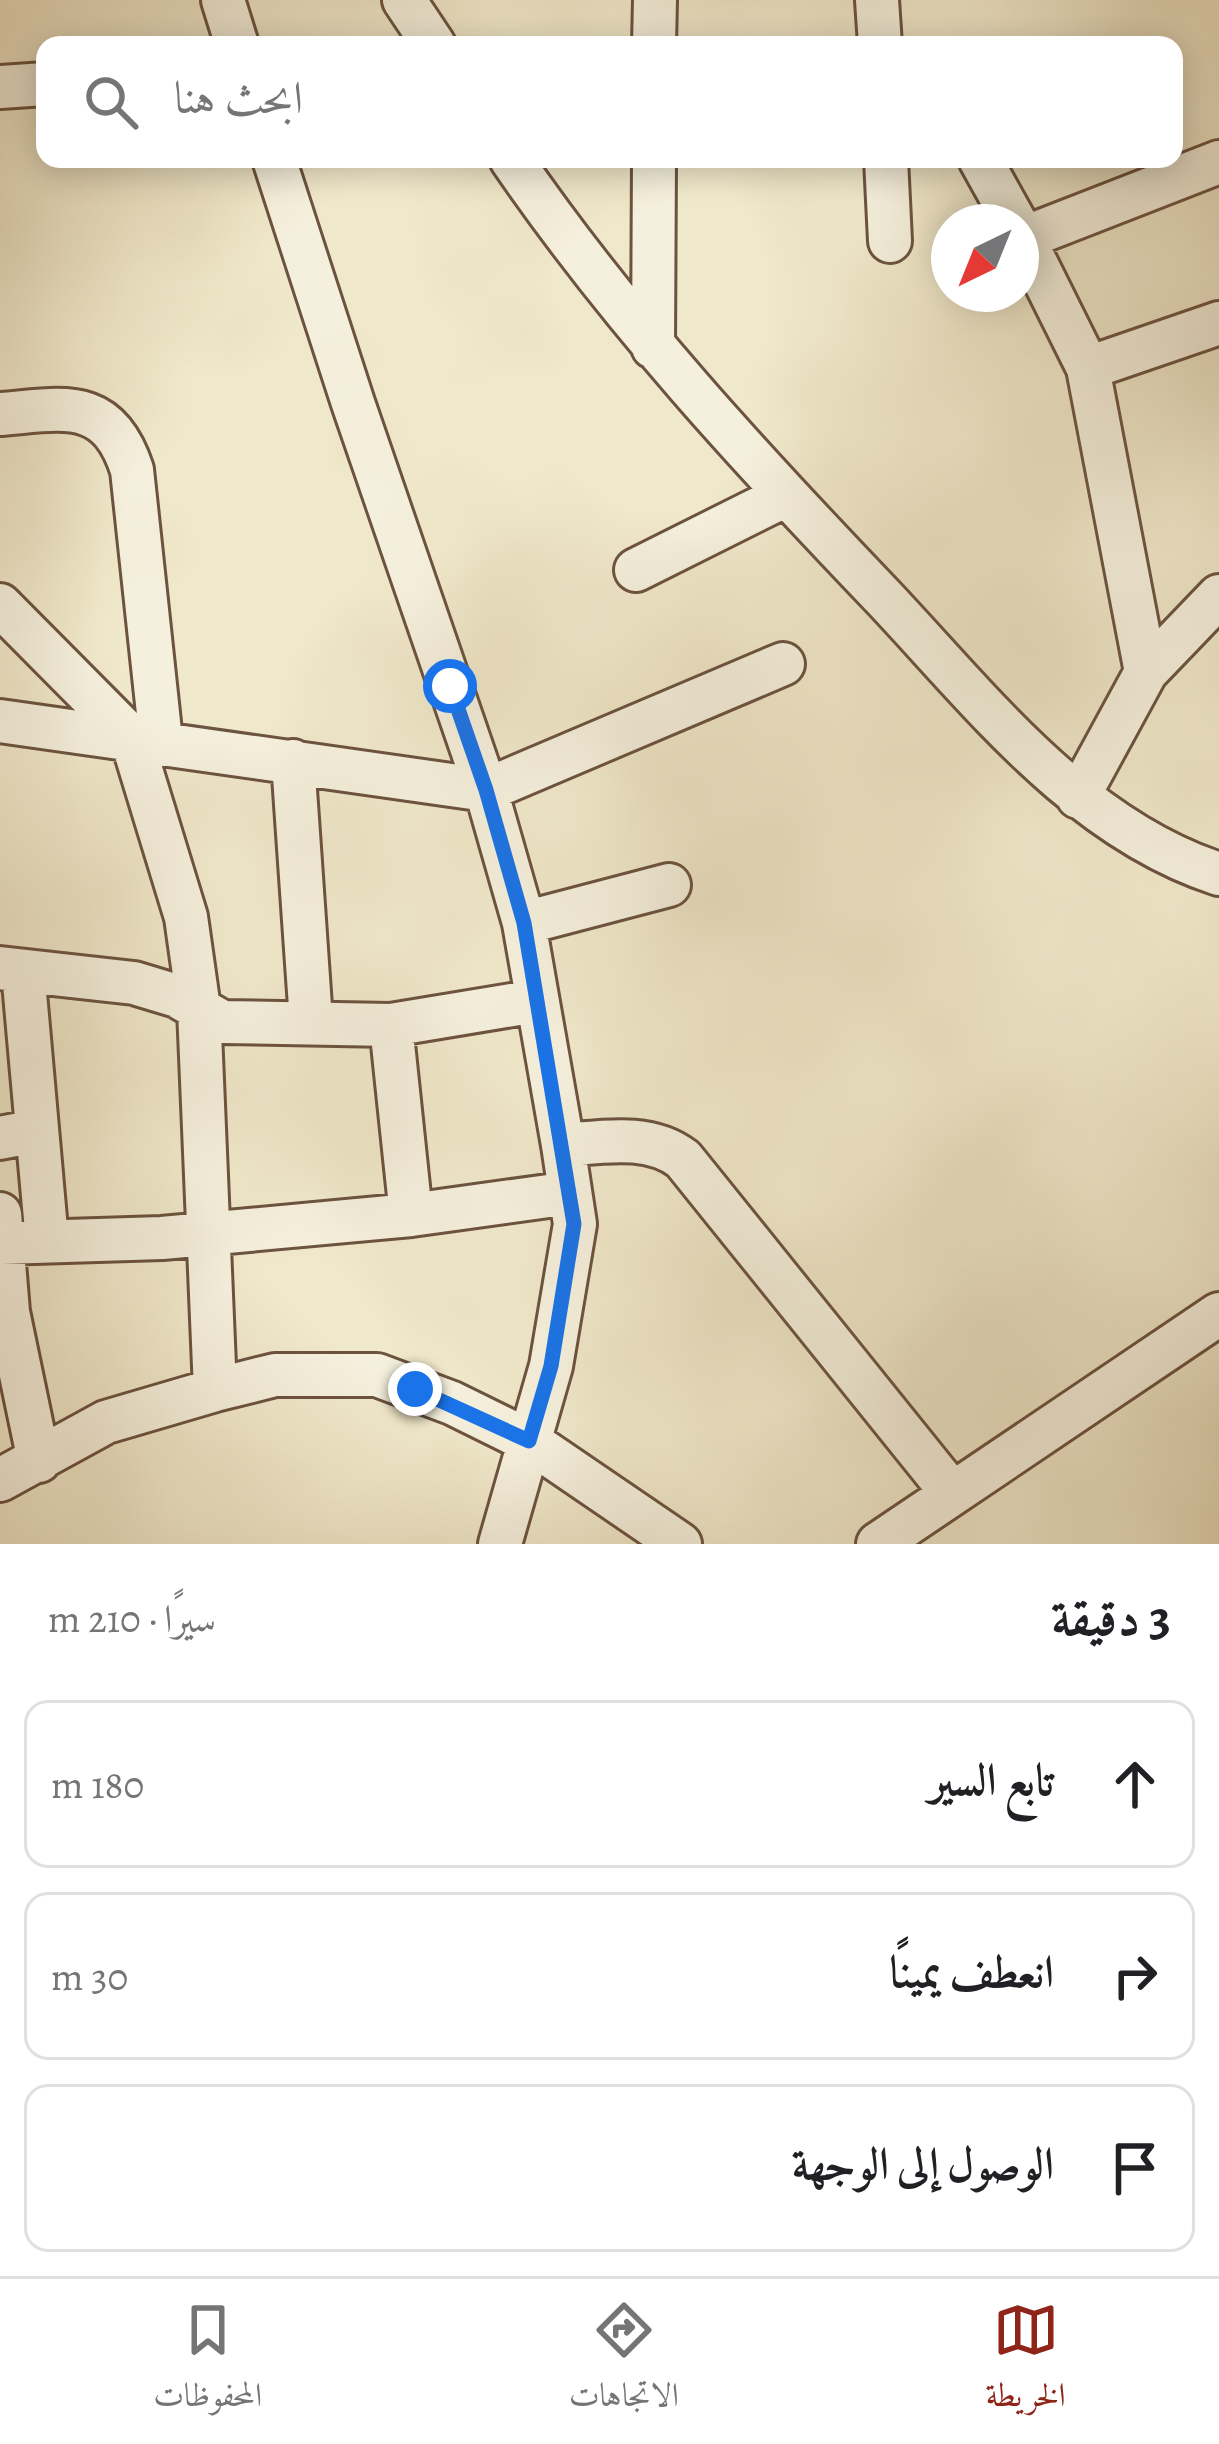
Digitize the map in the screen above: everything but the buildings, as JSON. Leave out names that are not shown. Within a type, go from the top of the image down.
[{"type":"street","points":[[223,0],[235,36]]},
{"type":"street","points":[[404,0],[428,36]]},
{"type":"street","points":[[654,36],[655,0]]},
{"type":"street","points":[[0,87],[36,85]]},
{"type":"street","points":[[1039,224],[1219,162]]},
{"type":"street","points":[[277,168],[352,403],[486,790],[524,923],[563,1145],[574,1224],[551,1366],[500,1544]]},
{"type":"street","points":[[518,168],[652,346],[786,495],[1078,797],[1185,863],[1219,874]]},
{"type":"street","points":[[652,346],[654,168]]},
{"type":"street","points":[[886,168],[890,241]]},
{"type":"street","points":[[985,168],[1005,204]]},
{"type":"street","points":[[1039,269],[1088,368],[1147,672]]},
{"type":"street","points":[[1088,368],[1219,323]]},
{"type":"street","points":[[0,414],[68,407],[92,414],[107,425],[133,470],[146,739],[186,917],[199,1009],[215,1390]]},
{"type":"street","points":[[636,570],[786,495]]},
{"type":"street","points":[[1078,797],[1147,672],[1219,596]]},
{"type":"street","points":[[0,604],[146,739]]},
{"type":"street","points":[[0,721],[486,790],[783,664]]},
{"type":"street","points":[[293,761],[311,1021]]},
{"type":"street","points":[[524,923],[669,885]]},
{"type":"street","points":[[47,1241],[18,1135],[12,970],[134,983],[176,997],[222,1022],[392,1025],[536,1001]]},
{"type":"street","points":[[392,1025],[411,1215]]},
{"type":"street","points":[[563,1145],[623,1141],[665,1145],[682,1159],[952,1493]]},
{"type":"street","points":[[39,1461],[4,1312],[1,1229],[47,1241],[206,1234],[411,1215],[570,1192]]},
{"type":"street","points":[[878,1544],[1219,1314]]},
{"type":"street","points":[[0,1480],[106,1422],[215,1390],[275,1375],[377,1375],[452,1403],[529,1441],[680,1544]]},
{"type":"route","points":[[415,1389],[529,1441],[551,1366],[574,1224],[524,923],[450,686]]}]
